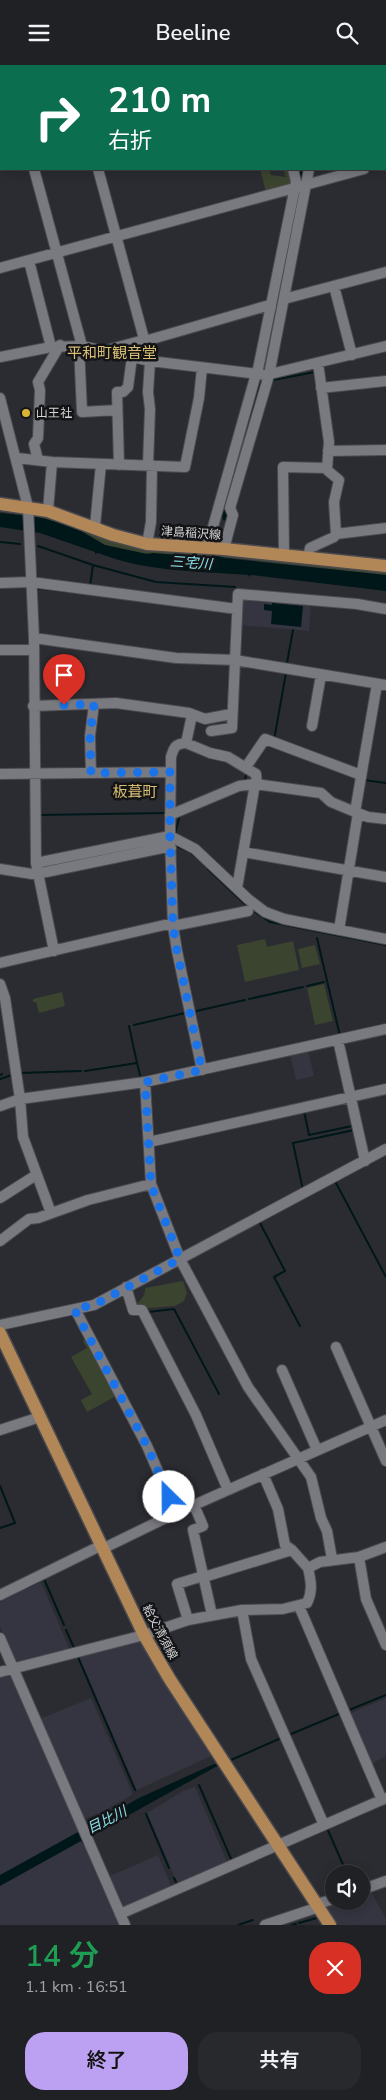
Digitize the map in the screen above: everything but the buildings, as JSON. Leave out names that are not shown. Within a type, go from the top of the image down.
[{"type":"main road","name":"津島稲沢線","points":[[0,504],[48,511],[95,526],[114,535],[147,543],[284,555],[386,567]]},
{"type":"main road","name":"給父清須線","points":[[0,1333],[144,1635],[169,1679],[330,1925]]},
{"type":"street","points":[[34,170],[81,346],[82,412],[118,410]]},
{"type":"street","points":[[98,170],[150,361],[148,392],[150,409],[151,522],[147,543]]},
{"type":"street","points":[[293,170],[296,182],[300,186]]},
{"type":"street","points":[[224,549],[233,515],[230,509],[261,375],[271,307],[300,186],[308,170]]},
{"type":"street","points":[[0,268],[360,170]]},
{"type":"street","points":[[207,548],[284,299],[300,186]]},
{"type":"street","points":[[29,261],[55,346],[38,382],[40,389],[38,439],[34,444],[38,461]]},
{"type":"street","points":[[284,299],[386,271]]},
{"type":"street","points":[[334,286],[352,355]]},
{"type":"street","points":[[104,351],[266,306],[271,307]]},
{"type":"street","points":[[0,357],[55,346],[81,346],[150,361],[261,375],[386,346]]},
{"type":"street","points":[[119,465],[117,392],[123,392],[128,387],[132,357]]},
{"type":"street","points":[[318,363],[329,442],[327,470],[339,480],[334,502],[336,534]]},
{"type":"street","points":[[17,458],[52,462],[185,467],[199,398],[202,368]]},
{"type":"street","points":[[321,388],[386,382]]},
{"type":"street","points":[[0,398],[17,458],[28,509],[34,638],[33,706],[36,868],[54,951]]},
{"type":"street","points":[[328,451],[386,450]]},
{"type":"street","points":[[48,511],[52,462]]},
{"type":"street","points":[[95,526],[101,464]]},
{"type":"street","points":[[284,555],[283,467],[327,468]]},
{"type":"street","points":[[308,558],[310,549],[334,537],[336,534],[386,528]]},
{"type":"street","points":[[0,583],[237,609]]},
{"type":"street","points":[[211,731],[232,727],[231,714],[238,594],[357,604],[386,609]]},
{"type":"street","points":[[34,638],[176,658],[235,660],[381,685],[361,775],[339,930]]},
{"type":"street","points":[[0,650],[33,650]]},
{"type":"street","points":[[312,726],[321,675]]},
{"type":"street","points":[[33,706],[116,703],[189,713],[205,719],[231,714]]},
{"type":"street","points":[[91,773],[90,736],[94,704]]},
{"type":"street","points":[[186,743],[192,715]]},
{"type":"street","points":[[210,718],[210,753]]},
{"type":"street","points":[[246,767],[265,739],[361,775]]},
{"type":"street","points":[[202,1070],[173,925],[170,772],[174,746],[178,743],[186,743],[210,753],[228,757],[256,774],[256,784],[237,888]]},
{"type":"street","points":[[0,774],[170,772]]},
{"type":"street","points":[[170,815],[238,786],[256,784],[321,793],[331,802],[356,812],[386,819]]},
{"type":"street","points":[[0,869],[36,868],[46,873],[162,848],[170,843],[195,849],[265,912],[284,919],[386,939]]},
{"type":"street","points":[[243,852],[386,877]]},
{"type":"street","points":[[0,963],[173,925],[248,911]]},
{"type":"street","points":[[0,984],[5,998],[20,1099],[23,1137],[51,1213]]},
{"type":"street","points":[[0,1106],[20,1099],[145,1082],[386,1029]]},
{"type":"street","points":[[338,1040],[365,1161]]},
{"type":"street","points":[[145,1082],[151,1185],[180,1259],[248,1387],[311,1477],[321,1519],[327,1531],[332,1559]]},
{"type":"street","points":[[149,1142],[386,1089]]},
{"type":"street","points":[[0,1325],[94,1305],[365,1161],[385,1153]]},
{"type":"street","points":[[0,1198],[36,1175]]},
{"type":"street","points":[[0,1241],[29,1219],[38,1218],[88,1200],[151,1185]]},
{"type":"street","points":[[126,1287],[133,1310],[142,1311],[196,1415],[228,1489]]},
{"type":"street","points":[[74,1309],[147,1446],[176,1513]]},
{"type":"street","points":[[336,1347],[386,1461]]},
{"type":"street","points":[[282,1370],[317,1450]]},
{"type":"street","points":[[0,1430],[40,1417]]},
{"type":"street","points":[[0,1595],[228,1489],[386,1420]]},
{"type":"street","points":[[0,1672],[144,1635],[188,1620],[242,1610],[283,1609],[307,1603],[311,1595],[312,1585],[308,1568],[292,1550],[284,1545],[278,1509],[263,1474]]},
{"type":"street","points":[[194,1505],[203,1526],[193,1530],[212,1615]]},
{"type":"street","points":[[308,1568],[320,1562],[359,1557],[386,1547]]},
{"type":"street","points":[[188,1620],[177,1584],[292,1550]]},
{"type":"street","points":[[359,1557],[366,1599],[386,1645]]},
{"type":"street","points":[[120,1914],[384,1799],[299,1606]]},
{"type":"street","points":[[242,1610],[251,1659],[324,1825]]},
{"type":"street","points":[[0,1638],[125,1925]]},
{"type":"street","points":[[370,1887],[386,1881]]},
{"type":"street","points":[[265,1925],[325,1903]]},
{"type":"shaded area","points":[[241,598],[311,604],[309,631],[239,625]]},
{"type":"shaded area","points":[[308,1050],[314,1076],[296,1080],[290,1054]]},
{"type":"shaded area","points":[[41,1582],[70,1650],[16,1663],[0,1627],[0,1602]]},
{"type":"shaded area","points":[[141,1641],[213,1755],[137,1790],[79,1657]]},
{"type":"shaded area","points":[[10,1674],[120,1925],[0,1925],[0,1677]]},
{"type":"shaded area","points":[[91,1698],[132,1795],[102,1812],[86,1818],[82,1817],[40,1719]]},
{"type":"shaded area","points":[[386,1698],[386,1756],[371,1764],[349,1714]]},
{"type":"shaded area","points":[[195,1787],[228,1864],[178,1885],[147,1813],[185,1790]]},
{"type":"shaded area","points":[[158,1855],[172,1888],[123,1909],[108,1877]]},
{"type":"shaded area","points":[[370,1890],[386,1919],[386,1925],[338,1925],[328,1910],[370,1910]]},
{"type":"green space","points":[[260,170],[269,170],[271,175],[286,177],[283,170],[290,170],[294,181],[290,186],[266,192]]},
{"type":"green space","points":[[31,512],[123,541],[386,571],[386,575],[214,556],[192,557],[141,553],[105,545],[76,528],[31,516]]},
{"type":"green space","points":[[265,939],[267,947],[293,941],[299,970],[245,982],[237,945]]},
{"type":"green space","points":[[315,945],[320,964],[302,968],[298,949]]},
{"type":"green space","points":[[324,984],[333,1021],[315,1025],[307,988]]},
{"type":"green space","points":[[62,992],[65,1006],[39,1013],[36,1002],[33,1002],[33,999]]},
{"type":"green space","points":[[183,1281],[187,1293],[184,1301],[175,1306],[137,1309],[135,1306],[144,1295],[145,1288]]},
{"type":"green space","points":[[85,1339],[118,1395],[87,1412],[81,1400],[92,1394],[71,1357],[87,1348],[83,1341]]},
{"type":"water","points":[[301,170],[305,170],[263,379],[225,511],[228,517],[226,521],[223,520],[223,517],[221,520],[219,519],[261,371]]},
{"type":"water","name":"三宅川","points":[[0,513],[40,517],[76,528],[105,545],[147,554],[206,557],[213,554],[224,558],[386,575],[386,591],[251,575],[250,577],[248,575],[172,570],[135,564],[98,553],[95,554],[95,552],[40,533],[0,527]]},
{"type":"water","points":[[272,603],[303,606],[301,627],[271,624],[272,611],[264,610],[264,604],[272,605]]},
{"type":"water","points":[[214,1764],[219,1765],[84,1840],[85,1843],[83,1844],[81,1841],[0,1886],[0,1875],[78,1832],[79,1828],[81,1831],[139,1798]]},
{"type":"waterway","points":[[273,380],[315,372]]},
{"type":"waterway","points":[[0,542],[20,544]]},
{"type":"waterway","points":[[38,546],[93,565],[90,586]]},
{"type":"waterway","points":[[93,565],[156,582],[235,587]]},
{"type":"waterway","points":[[34,588],[69,592]]},
{"type":"waterway","points":[[287,663],[293,630]]},
{"type":"waterway","points":[[274,740],[286,673]]},
{"type":"waterway","points":[[245,779],[247,772]]},
{"type":"waterway","points":[[364,780],[386,783]]},
{"type":"waterway","points":[[39,815],[167,813]]},
{"type":"waterway","points":[[175,834],[179,818]]},
{"type":"waterway","points":[[174,845],[190,852],[200,860]]},
{"type":"waterway","points":[[208,869],[248,907]]},
{"type":"waterway","points":[[252,910],[270,922],[386,945]]},
{"type":"waterway","points":[[317,938],[340,1036]]},
{"type":"waterway","points":[[307,986],[324,982]]},
{"type":"waterway","points":[[249,999],[303,987]]},
{"type":"waterway","points":[[192,1012],[245,1000]]},
{"type":"waterway","points":[[134,1025],[185,1013]]},
{"type":"waterway","points":[[129,1026],[137,1063]]},
{"type":"waterway","points":[[85,1071],[137,1063],[141,1079]]},
{"type":"waterway","points":[[20,1073],[81,1071]]},
{"type":"waterway","points":[[0,1079],[12,1075]]},
{"type":"waterway","points":[[304,1111],[309,1135],[352,1126]]},
{"type":"waterway","points":[[303,1190],[293,1143],[354,1130]]},
{"type":"waterway","points":[[335,1181],[386,1277]]},
{"type":"waterway","points":[[259,1221],[285,1271],[274,1277],[300,1326]]},
{"type":"waterway","points":[[148,1312],[174,1309],[219,1394]]},
{"type":"waterway","points":[[0,1486],[15,1523],[0,1528]]},
{"type":"waterway","points":[[44,1579],[64,1625]]},
{"type":"waterway","points":[[26,1588],[40,1581]]},
{"type":"waterway","points":[[66,1630],[74,1648]]},
{"type":"waterway","points":[[78,1657],[135,1790]]},
{"type":"waterway","name":"目比川","points":[[349,1710],[386,1695]]},
{"type":"waterway","name":"目比川","points":[[291,1734],[339,1714]]},
{"type":"waterway","name":"目比川","points":[[231,1760],[279,1739]]},
{"type":"waterway","points":[[199,1785],[232,1861]]},
{"type":"waterway","points":[[146,1814],[169,1868]]},
{"type":"waterway","points":[[327,1828],[343,1865]]},
{"type":"waterway","points":[[174,1878],[177,1884]]},
{"type":"waterway","points":[[299,1923],[317,1918]]},
{"type":"waterway","points":[[238,1925],[253,1920]]},
{"type":"waterway","points":[[292,1925],[296,1924]]},
{"type":"place","name":"山王社","points":[[26,413]]},
{"type":"district","name":"平和町観音堂","points":[[112,353]]},
{"type":"district","name":"板葺町","points":[[135,792]]},
{"type":"route","points":[[64,705],[94,704],[90,736],[91,773],[170,772],[173,926],[202,1070],[145,1082],[151,1185],[180,1259],[94,1305],[74,1309],[147,1446],[169,1497]]}]
